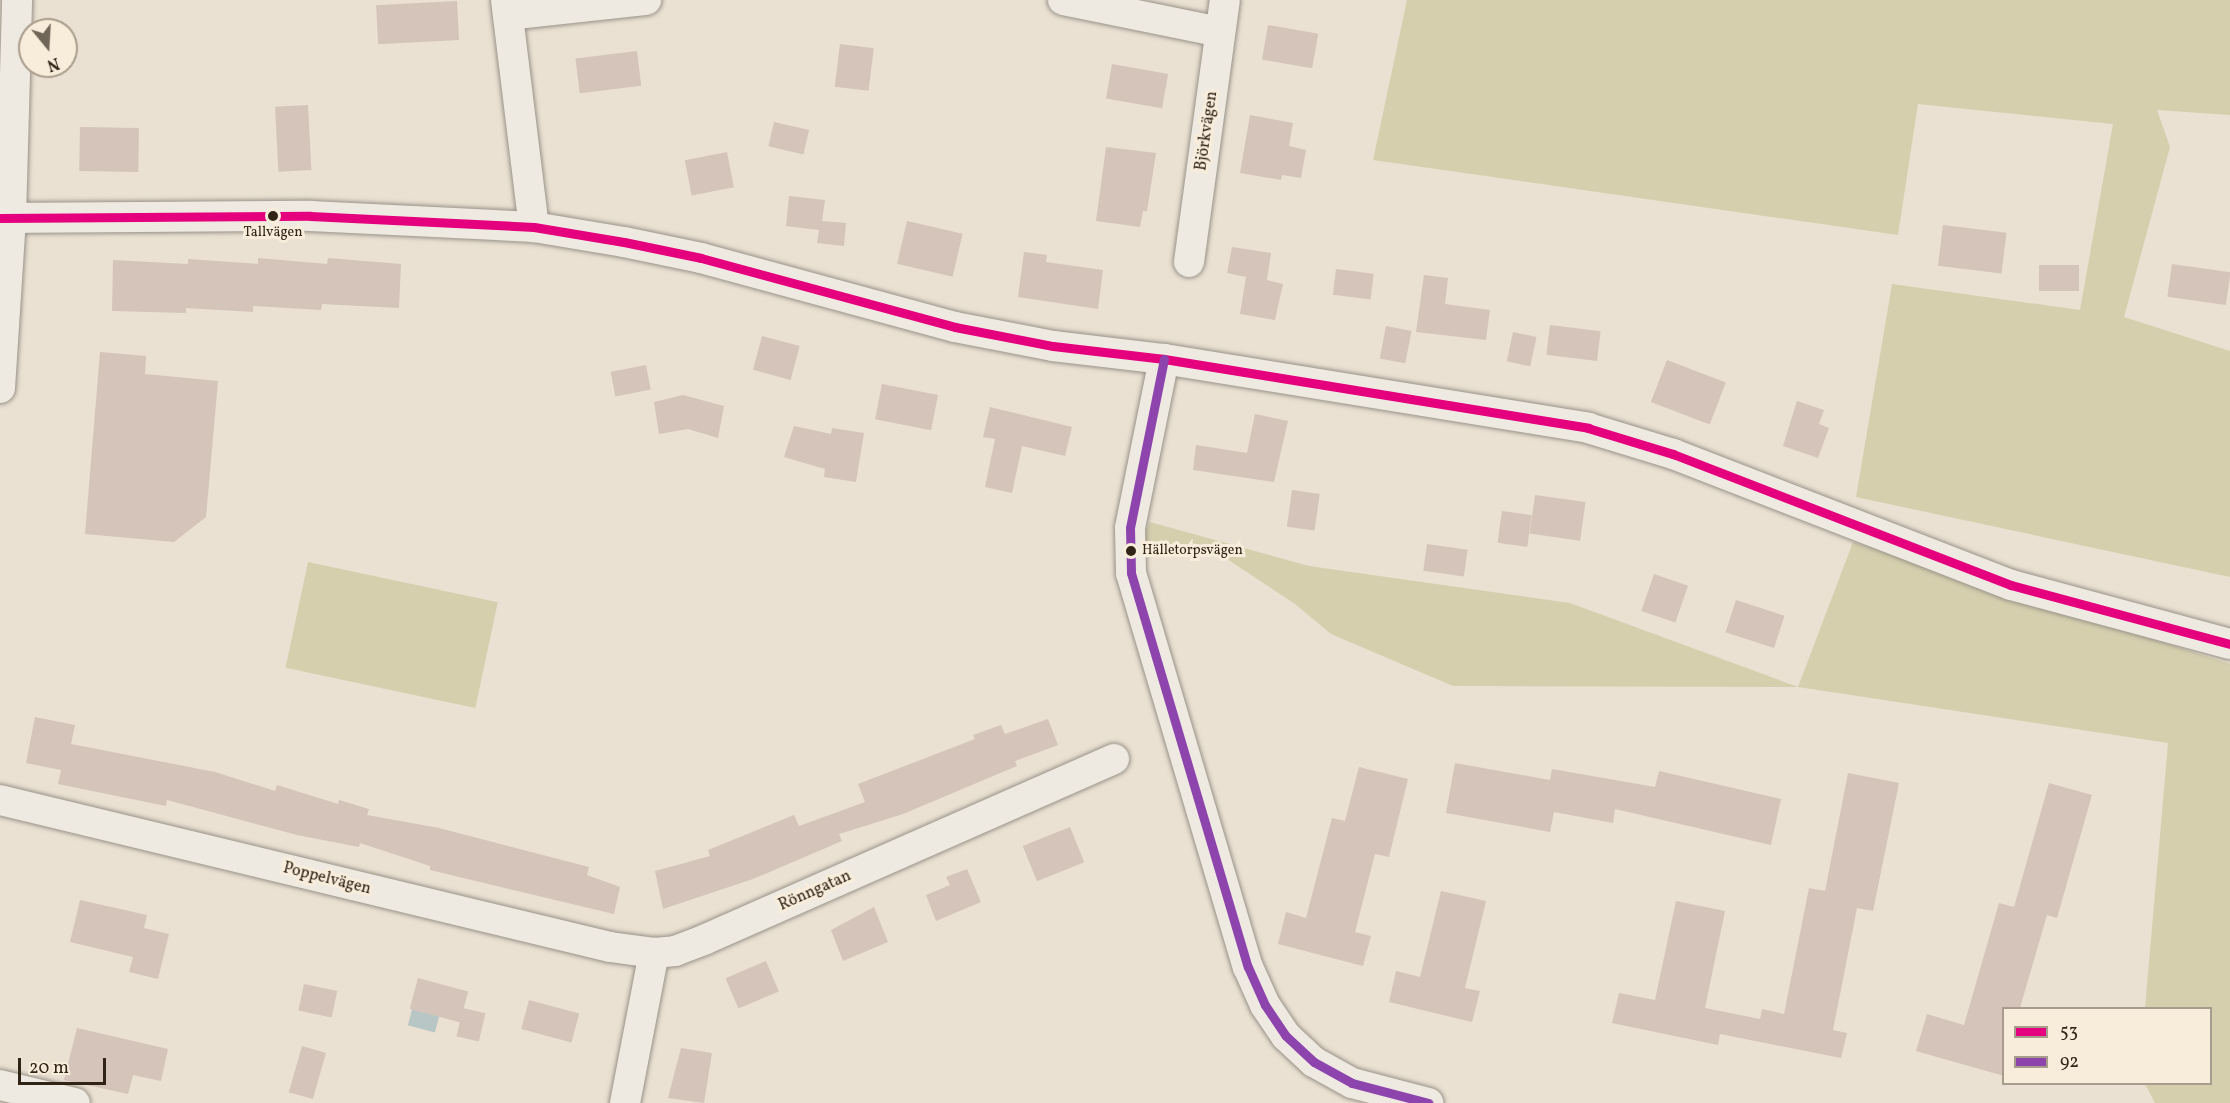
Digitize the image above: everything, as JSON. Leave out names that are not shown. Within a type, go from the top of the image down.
[{"type":"street","points":[[0,388],[5,218],[17,0]]},
{"type":"street","points":[[534,227],[507,8],[646,0]]},
{"type":"street","points":[[1063,0],[1220,32]]},
{"type":"street","name":"Björkvägen","points":[[1189,262],[1226,0]]},
{"type":"street","points":[[5,218],[310,216],[534,227],[701,258],[955,327],[1053,346],[1164,359],[1588,428],[1673,454],[2012,585],[2230,644]]},
{"type":"street","points":[[1164,359],[1130,528],[1131,573],[1248,967],[1265,1005],[1286,1036],[1314,1062],[1352,1083],[1428,1103]]},
{"type":"street","name":"Rönngatan","points":[[654,952],[675,951],[706,939],[1114,759]]},
{"type":"street","name":"Poppelvägen","points":[[0,800],[610,947],[654,952]]},
{"type":"street","points":[[625,1103],[654,952]]},
{"type":"street","points":[[0,1085],[75,1103]]},
{"type":"shaded area","points":[[1407,0],[2230,0],[2230,115],[2157,110],[2170,147],[2124,317],[2230,351],[2230,577],[1856,497],[1892,284],[2080,310],[2113,124],[1918,104],[1898,235],[1373,160]]},
{"type":"shaded area","points":[[1150,522],[1309,566],[1570,603],[1798,687],[1453,686],[1331,634],[1295,604],[1206,545],[1140,544]]},
{"type":"shaded area","points":[[1853,542],[2230,664],[2230,1103],[2155,1103],[2146,1085],[2212,1085],[2212,1007],[2145,1007],[2168,743],[1798,687]]},
{"type":"shaded area","points":[[308,562],[498,602],[475,708],[286,668]]},
{"type":"shaded area","points":[[413,1006],[440,1013],[435,1033],[408,1025]]},
{"type":"building","points":[[457,1],[459,40],[378,44],[376,5]]},
{"type":"building","points":[[1268,25],[1318,34],[1312,68],[1262,59]]},
{"type":"building","points":[[840,44],[874,48],[869,91],[835,87]]},
{"type":"building","points":[[637,51],[641,86],[580,93],[575,59]]},
{"type":"building","points":[[1112,64],[1168,74],[1162,108],[1106,98]]},
{"type":"building","points":[[308,105],[311,170],[278,172],[275,107]]},
{"type":"building","points":[[1250,115],[1293,123],[1289,146],[1306,150],[1301,178],[1282,175],[1281,180],[1240,173]]},
{"type":"building","points":[[774,122],[809,130],[803,154],[768,146]]},
{"type":"building","points":[[80,127],[139,128],[138,172],[79,171]]},
{"type":"building","points":[[1106,147],[1156,153],[1147,211],[1143,211],[1140,227],[1096,221]]},
{"type":"building","points":[[727,152],[734,187],[692,196],[685,160]]},
{"type":"building","points":[[789,196],[825,200],[822,221],[846,223],[844,246],[817,243],[819,230],[786,226]]},
{"type":"building","points":[[907,221],[963,234],[953,277],[897,264]]},
{"type":"building","points":[[1943,225],[2007,233],[2002,273],[1938,266]]},
{"type":"building","points":[[1232,247],[1271,253],[1267,280],[1283,284],[1275,320],[1240,314],[1246,277],[1227,273]]},
{"type":"building","points":[[1024,252],[1047,255],[1046,262],[1103,270],[1098,309],[1018,297]]},
{"type":"building","points":[[258,258],[327,264],[328,258],[401,264],[399,308],[322,304],[321,310],[253,306],[253,312],[186,308],[186,313],[112,311],[113,260],[188,264],[188,259],[258,264]]},
{"type":"building","points":[[2172,264],[2230,272],[2226,305],[2167,297]]},
{"type":"building","points":[[2039,265],[2079,265],[2079,291],[2039,291]]},
{"type":"building","points":[[1336,269],[1374,274],[1371,299],[1333,295]]},
{"type":"building","points":[[1424,275],[1448,278],[1445,304],[1490,310],[1486,340],[1416,332]]},
{"type":"building","points":[[1550,325],[1601,331],[1597,361],[1546,355]]},
{"type":"building","points":[[1386,326],[1412,331],[1405,363],[1380,358]]},
{"type":"building","points":[[1513,332],[1536,337],[1530,366],[1507,361]]},
{"type":"building","points":[[762,336],[800,346],[791,380],[753,370]]},
{"type":"building","points":[[100,352],[146,356],[145,374],[218,381],[206,517],[174,542],[85,534]]},
{"type":"building","points":[[1667,360],[1726,383],[1710,425],[1651,402]]},
{"type":"building","points":[[646,365],[651,390],[615,396],[611,372]]},
{"type":"building","points":[[882,384],[938,395],[931,430],[875,419]]},
{"type":"building","points":[[683,395],[724,406],[718,438],[688,429],[659,434],[654,402]]},
{"type":"building","points":[[1797,401],[1824,410],[1819,424],[1829,428],[1818,458],[1783,446]]},
{"type":"building","points":[[990,407],[1072,427],[1065,456],[1022,446],[1012,493],[985,487],[995,439],[983,437]]},
{"type":"building","points":[[1255,414],[1288,421],[1274,482],[1193,470],[1196,445],[1247,453]]},
{"type":"building","points":[[794,426],[831,434],[832,428],[864,433],[856,482],[824,477],[825,469],[784,457]]},
{"type":"building","points":[[1292,490],[1320,494],[1315,531],[1287,527]]},
{"type":"building","points":[[1535,495],[1586,502],[1580,541],[1530,534]]},
{"type":"building","points":[[1502,511],[1532,515],[1527,547],[1498,543]]},
{"type":"building","points":[[1427,544],[1468,550],[1464,576],[1423,571]]},
{"type":"building","points":[[1654,574],[1688,586],[1675,623],[1641,611]]},
{"type":"building","points":[[1736,600],[1785,616],[1774,648],[1725,632]]},
{"type":"building","points":[[35,717],[75,725],[71,744],[215,772],[275,791],[277,785],[338,804],[339,800],[369,809],[367,815],[439,828],[589,867],[587,875],[620,887],[614,914],[430,870],[430,866],[360,843],[359,847],[297,835],[167,800],[166,806],[58,784],[61,770],[26,763]]},
{"type":"building","points":[[1048,719],[1058,745],[1015,761],[1017,766],[903,814],[839,834],[842,841],[753,879],[663,909],[655,871],[710,856],[708,850],[794,815],[799,826],[865,802],[858,784],[975,739],[973,735],[1001,725],[1005,734]]},
{"type":"building","points":[[1455,763],[1550,780],[1552,769],[1655,787],[1659,771],[1781,799],[1771,845],[1615,809],[1613,823],[1554,812],[1550,832],[1446,813]]},
{"type":"building","points":[[1359,767],[1408,779],[1389,857],[1375,854],[1355,932],[1371,936],[1363,966],[1278,944],[1286,912],[1306,918],[1332,818],[1345,821]]},
{"type":"building","points":[[1848,773],[1899,783],[1873,911],[1857,908],[1833,1030],[1847,1033],[1841,1058],[1720,1034],[1718,1045],[1612,1023],[1619,993],[1655,1000],[1676,901],[1725,911],[1705,1008],[1760,1019],[1762,1009],[1784,1014],[1809,888],[1825,891]]},
{"type":"building","points":[[2049,783],[2092,795],[2057,918],[2047,915],[2020,1007],[2002,1007],[2002,1075],[1916,1051],[1927,1014],[1964,1025],[1999,903],[2014,907]]},
{"type":"building","points":[[1070,827],[1084,862],[1037,881],[1023,846]]},
{"type":"building","points":[[967,869],[981,902],[936,921],[926,895],[950,885],[946,877]]},
{"type":"building","points":[[1441,891],[1486,901],[1465,988],[1480,991],[1472,1022],[1389,1002],[1396,971],[1420,977]]},
{"type":"building","points":[[80,900],[147,915],[144,928],[169,934],[158,979],[129,972],[133,957],[70,942]]},
{"type":"building","points":[[874,907],[888,942],[843,961],[831,930]]},
{"type":"building","points":[[766,961],[779,991],[738,1009],[725,978]]},
{"type":"building","points":[[418,978],[468,991],[460,1022],[410,1009]]},
{"type":"building","points":[[304,984],[337,991],[332,1017],[298,1010]]},
{"type":"building","points":[[529,1000],[579,1013],[571,1042],[521,1029]]},
{"type":"building","points":[[463,1008],[485,1013],[479,1041],[456,1036]]},
{"type":"building","points":[[77,1028],[168,1049],[161,1081],[133,1075],[128,1094],[64,1080]]},
{"type":"building","points":[[302,1046],[326,1053],[313,1099],[289,1092]]},
{"type":"building","points":[[681,1048],[712,1053],[704,1103],[668,1098]]},
{"type":"transit line","name":"53","points":[[0,218],[310,216],[534,227],[624,242],[701,258],[955,327],[1053,346],[1164,359],[1588,428],[1673,454],[2011,585],[2230,644]]},
{"type":"transit line","name":"92","points":[[1164,359],[1130,528],[1131,573],[1248,967],[1265,1005],[1286,1036],[1314,1062],[1352,1083],[1428,1103]]},
{"type":"place","name":"Tallvägen","points":[[273,216]]},
{"type":"place","name":"Hälletorpsvägen","points":[[1131,551]]}]
